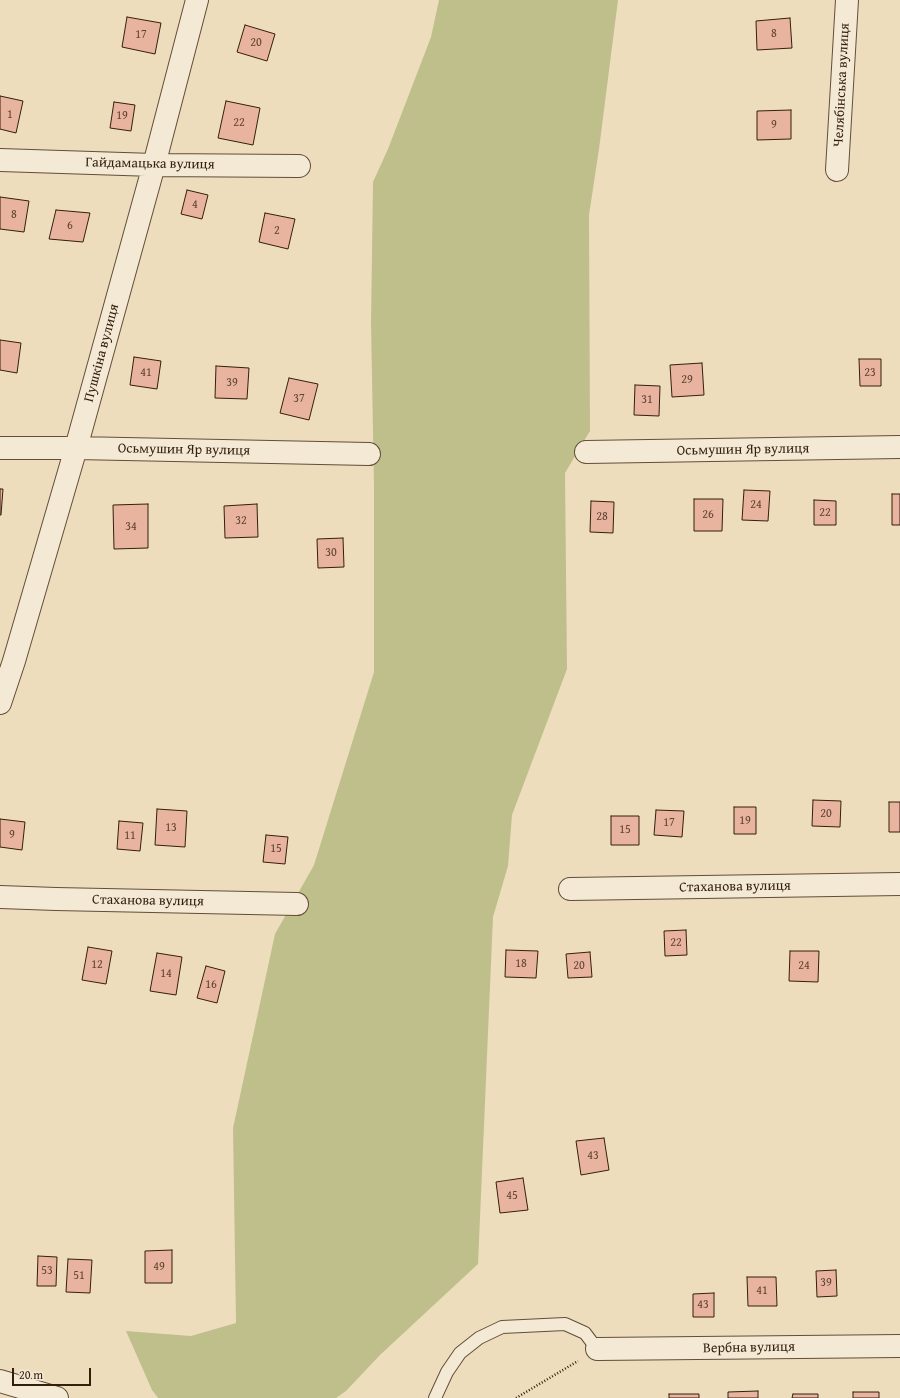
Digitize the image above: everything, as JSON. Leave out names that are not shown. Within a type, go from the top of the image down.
[{"type":"street","name":"Пушкіна вулиця","points":[[0,704],[76,448],[154,165],[197,0]]},
{"type":"street","name":"Челябінська вулиця","points":[[837,170],[846,0]]},
{"type":"street","name":"Гайдамацька вулиця","points":[[0,160],[154,165],[300,166]]},
{"type":"street","name":"Осьмушин Яр вулиця","points":[[586,452],[900,447]]},
{"type":"street","name":"Осьмушин Яр вулиця","points":[[0,448],[76,448],[369,454]]},
{"type":"street","name":"Стаханова вулиця","points":[[570,889],[900,884]]},
{"type":"street","name":"Стаханова вулиця","points":[[0,897],[64,900],[297,904]]},
{"type":"street","name":"Вербна вулиця","points":[[597,1349],[900,1346]]},
{"type":"street","points":[[0,1381],[57,1398]]},
{"type":"lane","points":[[435,1398],[447,1372],[460,1353],[479,1338],[502,1327],[565,1324],[585,1333],[597,1349]]},
{"type":"path","points":[[516,1398],[597,1349]]},
{"type":"green space","points":[[439,0],[618,0],[589,215],[590,431],[565,473],[567,669],[512,815],[508,866],[493,917],[478,1264],[380,1355],[346,1391],[336,1398],[158,1398],[152,1390],[126,1331],[191,1336],[236,1323],[233,1128],[275,934],[314,865],[374,672],[374,487],[371,323],[373,182],[388,149],[431,37]]},
{"type":"building","points":[[127,17],[161,23],[155,54],[122,47]]},
{"type":"building","points":[[790,18],[792,48],[757,50],[756,21]]},
{"type":"building","points":[[245,25],[275,34],[267,61],[237,52]]},
{"type":"building","points":[[0,96],[23,101],[16,133],[0,129]]},
{"type":"building","points":[[226,101],[260,108],[253,145],[218,138]]},
{"type":"building","points":[[114,102],[135,105],[131,131],[110,128]]},
{"type":"building","points":[[791,110],[791,139],[757,140],[757,111]]},
{"type":"building","points":[[187,190],[208,195],[202,219],[181,214]]},
{"type":"building","points":[[0,197],[29,201],[24,232],[0,229]]},
{"type":"building","points":[[56,210],[90,213],[83,242],[49,239]]},
{"type":"building","points":[[265,213],[295,219],[288,249],[259,242]]},
{"type":"building","points":[[0,340],[21,343],[17,373],[0,370]]},
{"type":"building","points":[[134,357],[161,361],[157,389],[130,385]]},
{"type":"building","points":[[859,359],[881,359],[881,386],[860,386]]},
{"type":"building","points":[[702,363],[704,395],[672,397],[670,365]]},
{"type":"building","points":[[216,366],[249,368],[247,399],[215,398]]},
{"type":"building","points":[[289,378],[318,384],[309,420],[280,413]]},
{"type":"building","points":[[635,385],[660,386],[659,416],[634,415]]},
{"type":"building","points":[[0,489],[3,489],[1,515],[0,515]]},
{"type":"building","points":[[744,490],[770,491],[768,521],[742,520]]},
{"type":"building","points":[[892,494],[900,494],[900,525],[892,525]]},
{"type":"building","points":[[694,499],[723,499],[722,531],[694,531]]},
{"type":"building","points":[[814,500],[836,501],[836,525],[814,525]]},
{"type":"building","points":[[591,501],[614,502],[613,533],[590,532]]},
{"type":"building","points":[[148,504],[148,548],[114,549],[113,505]]},
{"type":"building","points":[[257,504],[258,537],[225,538],[224,506]]},
{"type":"building","points":[[343,538],[344,567],[318,568],[317,539]]},
{"type":"building","points":[[813,800],[841,801],[840,827],[812,826]]},
{"type":"building","points":[[889,802],[900,802],[900,832],[889,832]]},
{"type":"building","points":[[734,807],[756,807],[756,834],[734,834]]},
{"type":"building","points":[[157,809],[187,811],[185,847],[155,845]]},
{"type":"building","points":[[656,810],[684,811],[682,837],[654,835]]},
{"type":"building","points":[[611,816],[639,816],[639,845],[611,845]]},
{"type":"building","points":[[0,819],[25,822],[22,850],[0,847]]},
{"type":"building","points":[[119,821],[143,823],[140,851],[117,849]]},
{"type":"building","points":[[266,835],[288,837],[285,864],[263,862]]},
{"type":"building","points":[[686,930],[687,955],[665,956],[664,931]]},
{"type":"building","points":[[88,947],[112,951],[106,984],[82,980]]},
{"type":"building","points":[[506,950],[538,951],[536,978],[505,977]]},
{"type":"building","points":[[790,951],[819,951],[818,982],[789,981]]},
{"type":"building","points":[[590,952],[592,977],[568,978],[566,954]]},
{"type":"building","points":[[157,953],[182,957],[176,995],[150,991]]},
{"type":"building","points":[[206,966],[225,971],[217,1003],[197,998]]},
{"type":"building","points":[[604,1138],[609,1170],[581,1175],[576,1141]]},
{"type":"building","points":[[523,1178],[528,1210],[500,1213],[496,1182]]},
{"type":"building","points":[[172,1250],[172,1283],[145,1283],[145,1251]]},
{"type":"building","points":[[38,1256],[57,1257],[56,1286],[37,1286]]},
{"type":"building","points":[[68,1259],[92,1260],[90,1293],[66,1292]]},
{"type":"building","points":[[836,1270],[837,1296],[817,1297],[816,1271]]},
{"type":"building","points":[[747,1277],[776,1277],[777,1306],[748,1306]]},
{"type":"building","points":[[714,1293],[714,1317],[693,1317],[693,1294]]},
{"type":"building","points":[[758,1391],[758,1398],[728,1398],[728,1392]]},
{"type":"building","points":[[853,1392],[879,1392],[879,1398],[853,1398]]},
{"type":"building","points":[[669,1394],[699,1394],[699,1398],[669,1398]]},
{"type":"building","points":[[793,1394],[818,1394],[818,1398],[792,1398]]}]
